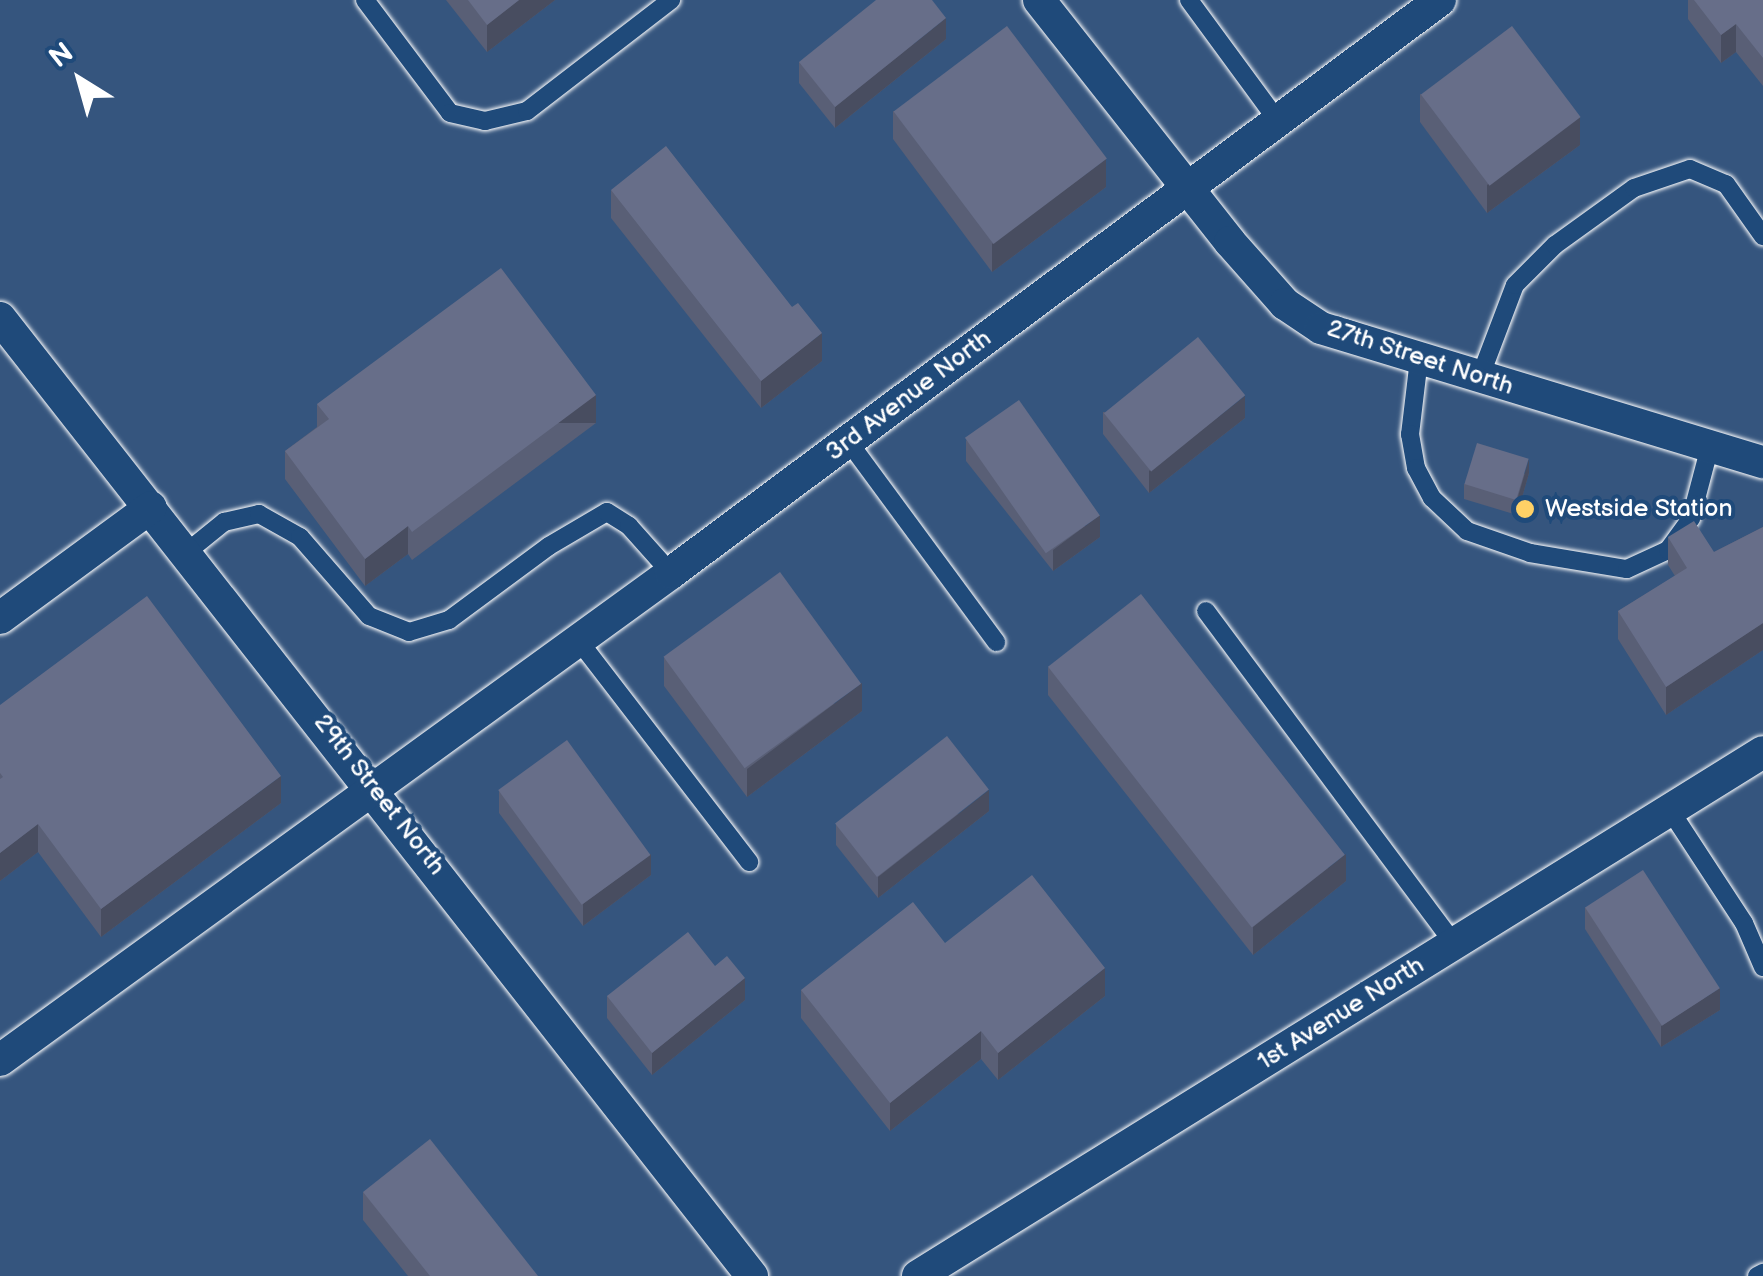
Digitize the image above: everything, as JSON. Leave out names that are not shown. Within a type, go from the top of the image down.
[{"type":"street","name":"27th Street North","points":[[1039,0],[1284,304],[1321,328],[1763,462]]},
{"type":"street","name":"3rd Avenue North","points":[[0,1060],[671,573],[1440,0]]},
{"type":"street","name":"29th Street North","points":[[0,318],[375,788],[752,1276]]},
{"type":"street","points":[[0,618],[151,507]]},
{"type":"street","name":"1st Avenue North","points":[[918,1276],[1763,752]]},
{"type":"lane","points":[[365,0],[450,113],[486,122],[528,111],[671,0]]},
{"type":"lane","points":[[1188,0],[1278,121]]},
{"type":"lane","points":[[1480,377],[1514,286],[1555,244],[1634,188],[1690,169],[1726,184],[1763,236]]},
{"type":"lane","points":[[1420,359],[1410,434],[1416,468],[1432,498],[1466,531],[1530,553],[1627,569],[1668,550],[1691,518],[1710,446]]},
{"type":"lane","points":[[848,441],[996,642]]},
{"type":"lane","points":[[187,552],[224,522],[259,514],[300,537],[369,616],[409,632],[449,620],[549,546],[607,512],[629,526],[671,573]]},
{"type":"lane","points":[[1206,611],[1454,944]]},
{"type":"lane","points":[[579,640],[749,862]]},
{"type":"lane","points":[[1670,810],[1744,923],[1763,967]]},
{"type":"building","points":[[468,0],[519,0],[487,25]]},
{"type":"building","points":[[876,0],[932,0],[946,18],[835,107],[799,62]]},
{"type":"building","points":[[1694,0],[1763,0],[1763,58],[1736,24],[1721,35]]},
{"type":"building","points":[[1007,26],[1107,159],[993,244],[894,111]]},
{"type":"building","points":[[1512,26],[1581,117],[1490,186],[1421,95]]},
{"type":"building","points":[[666,146],[792,307],[798,303],[822,333],[761,381],[611,190]]},
{"type":"building","points":[[501,268],[596,395],[412,532],[408,526],[365,559],[285,451],[329,419],[317,404]]},
{"type":"building","points":[[1198,337],[1245,395],[1151,471],[1104,413]]},
{"type":"building","points":[[1019,400],[1100,516],[1046,553],[965,438]]},
{"type":"building","points":[[1477,443],[1529,459],[1516,500],[1464,484]]},
{"type":"building","points":[[1694,521],[1714,552],[1763,527],[1763,623],[1666,687],[1618,611],[1687,568],[1668,537]]},
{"type":"building","points":[[780,572],[861,684],[745,768],[664,657]]},
{"type":"building","points":[[1141,594],[1345,855],[1252,927],[1048,667]]},
{"type":"building","points":[[147,596],[281,776],[101,909],[38,824],[0,853],[0,705]]},
{"type":"building","points":[[947,736],[989,790],[877,877],[835,823]]},
{"type":"building","points":[[567,740],[650,855],[582,905],[498,790]]},
{"type":"building","points":[[1643,870],[1720,988],[1662,1026],[1585,908]]},
{"type":"building","points":[[1032,875],[1105,968],[998,1053],[981,1031],[890,1103],[801,990],[913,902],[945,943]]},
{"type":"building","points":[[688,932],[715,966],[727,956],[745,978],[652,1053],[607,996]]},
{"type":"building","points":[[430,1139],[538,1276],[430,1276],[363,1192]]},
{"type":"place","name":"Westside Station","points":[[1525,509]]}]
